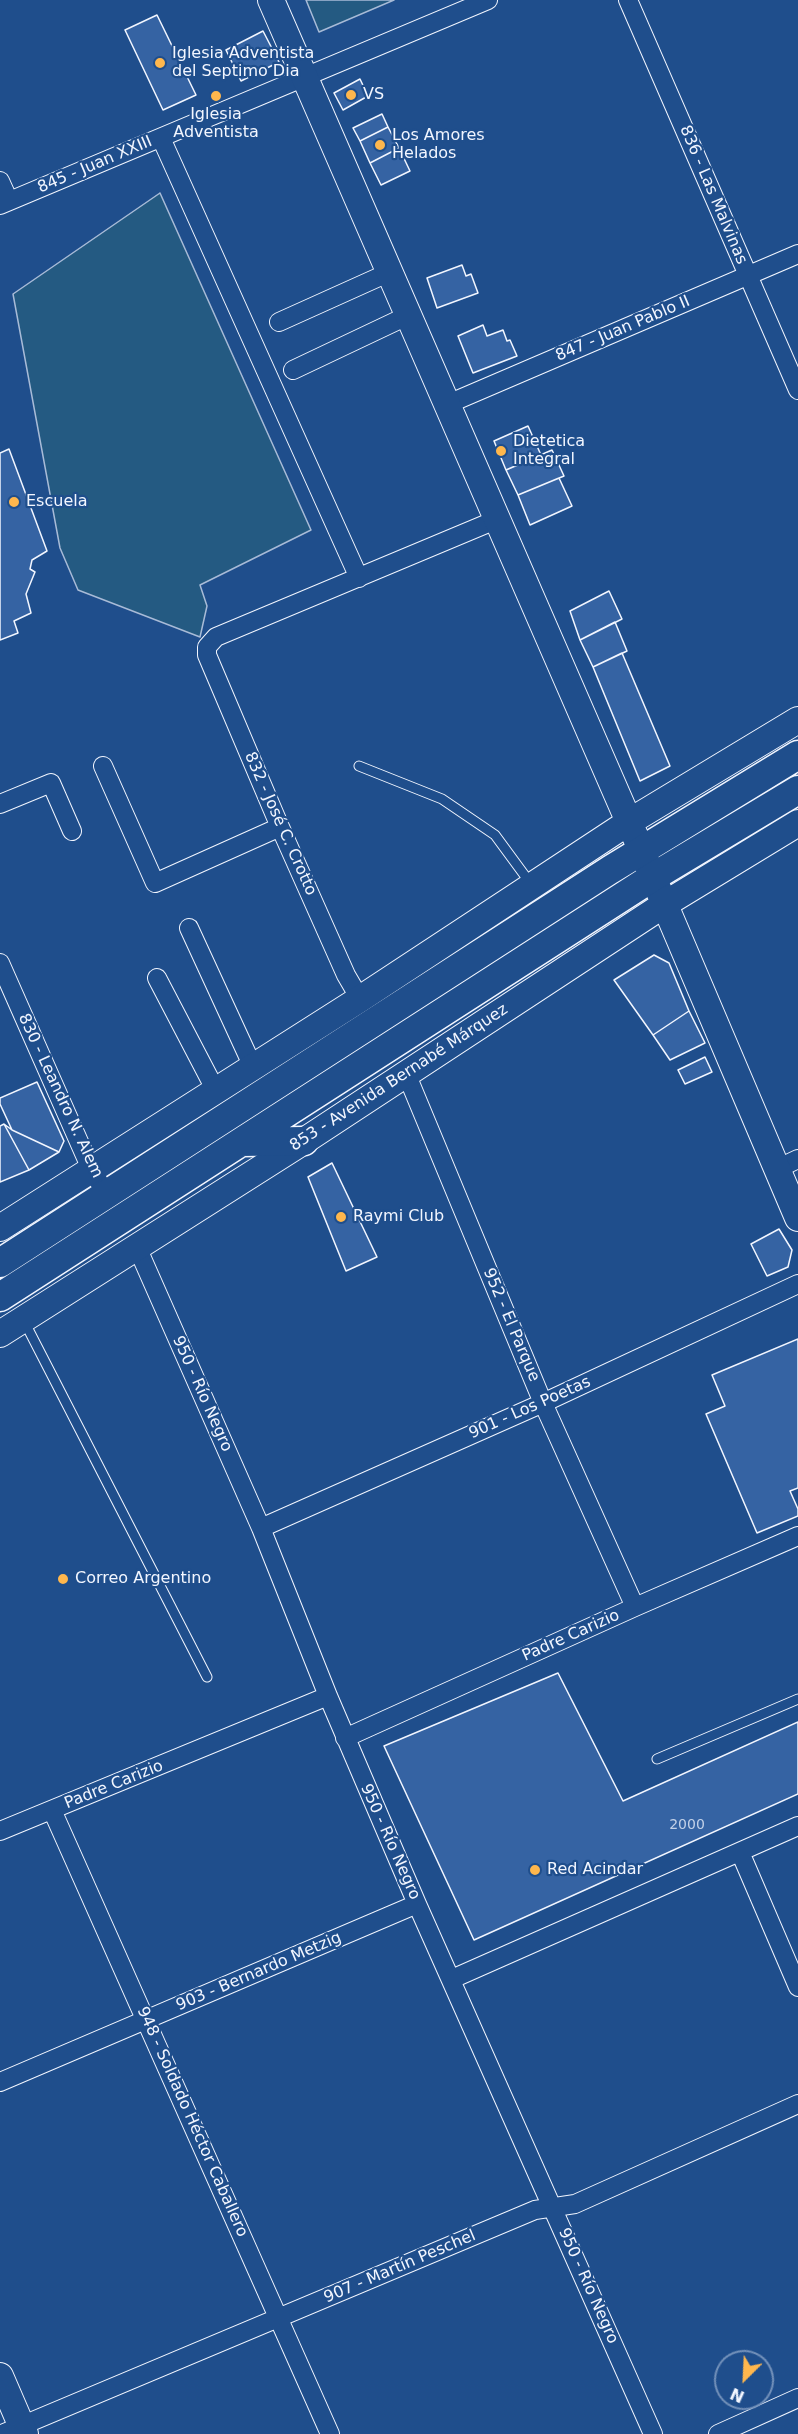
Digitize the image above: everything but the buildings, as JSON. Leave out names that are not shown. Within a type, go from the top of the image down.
[{"type":"main road","points":[[0,1263],[642,850],[798,755]]},
{"type":"main road","name":"853 - Avenida Bernabé Márquez","points":[[0,1297],[653,877],[798,790]]},
{"type":"main road","points":[[241,1142],[304,1141]]},
{"type":"street","points":[[271,0],[664,904],[787,1164],[798,1218]]},
{"type":"street","name":"845 - Juan XXIII","points":[[4,203],[488,0]]},
{"type":"street","name":"836 - Las Malvinas","points":[[628,0],[798,390]]},
{"type":"street","points":[[161,138],[358,578],[498,519]]},
{"type":"street","points":[[0,181],[4,203]]},
{"type":"street","name":"847 - Juan Pablo II","points":[[448,404],[798,254]]},
{"type":"street","points":[[279,322],[390,272]]},
{"type":"street","points":[[293,370],[409,315]]},
{"type":"street","name":"832 - José C. Crotto","points":[[358,578],[216,637],[207,647],[207,655],[346,975],[360,999]]},
{"type":"street","points":[[0,1228],[360,999],[629,822],[798,720]]},
{"type":"street","points":[[103,766],[154,883],[280,826]]},
{"type":"street","points":[[0,804],[51,783],[72,831]]},
{"type":"street","name":"853 - Avenida Bernabé Márquez","points":[[0,1334],[304,1141],[664,904],[798,823]]},
{"type":"street","points":[[189,927],[253,1067]]},
{"type":"street","name":"830 - Leandro N. Alem","points":[[0,963],[91,1169],[108,1195]]},
{"type":"street","points":[[157,978],[216,1091]]},
{"type":"street","name":"952 - El Parque","points":[[406,1073],[543,1403],[635,1607]]},
{"type":"street","name":"950 - Río Negro","points":[[137,1247],[261,1528],[345,1738],[417,1904],[554,2208],[652,2434]]},
{"type":"street","name":"901 - Los Poetas","points":[[261,1528],[543,1403],[798,1284]]},
{"type":"street","name":"Padre Carizio","points":[[345,1738],[798,1536]]},
{"type":"street","name":"Padre Carizio","points":[[0,1831],[328,1696]]},
{"type":"street","name":"948 - Soldado Héctor Caballero","points":[[52,1810],[330,2434]]},
{"type":"street","points":[[452,1979],[798,1826]]},
{"type":"street","points":[[740,1852],[798,1987]]},
{"type":"street","name":"903 - Bernardo Metzig","points":[[0,2082],[417,1904]]},
{"type":"street","name":"907 - Martín Peschel","points":[[16,2431],[535,2210],[575,2204],[798,2104]]},
{"type":"street","points":[[0,2376],[16,2431]]},
{"type":"street","points":[[718,2434],[798,2398]]},
{"type":"lane","points":[[359,766],[442,799],[495,835],[532,885]]},
{"type":"lane","points":[[23,1319],[207,1677]]},
{"type":"lane","points":[[657,1759],[798,1699]]},
{"type":"shaded area","points":[[306,0],[394,0],[319,32]]},
{"type":"shaded area","points":[[160,193],[311,530],[200,585],[207,606],[200,637],[78,590],[60,548],[13,294]]},
{"type":"place","name":"Iglesia Adventista del Septimo Dia","points":[[160,63]]},
{"type":"place","name":"VS","points":[[351,95]]},
{"type":"place","name":"Iglesia Adventista","points":[[216,96]]},
{"type":"place","name":"Los Amores Helados","points":[[380,145]]},
{"type":"place","name":"Dietetica Integral","points":[[501,451]]},
{"type":"place","name":"Escuela","points":[[14,502]]},
{"type":"place","name":"Raymi Club","points":[[341,1217]]},
{"type":"place","name":"Correo Argentino","points":[[63,1579]]},
{"type":"place","name":"Red Acindar","points":[[535,1870]]}]
